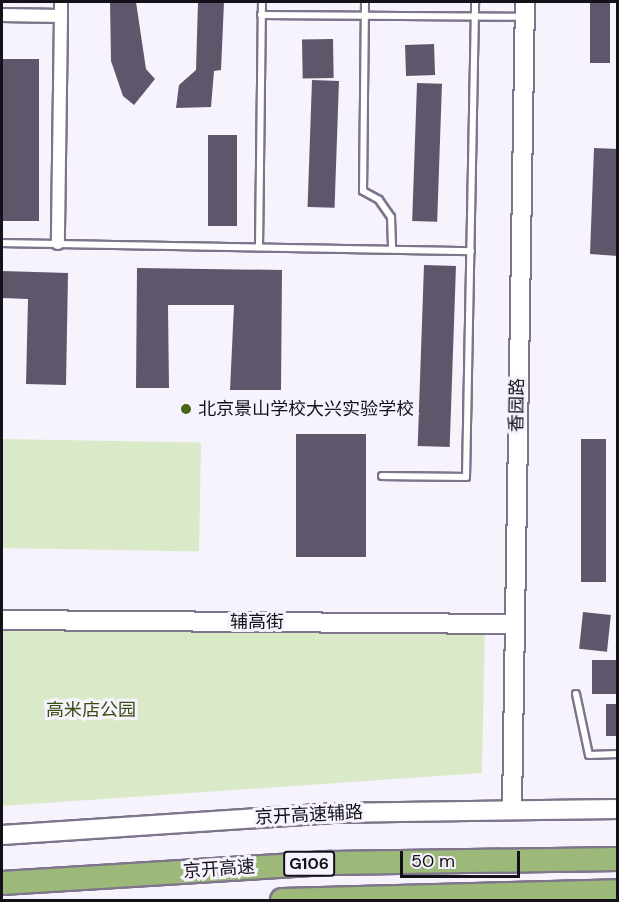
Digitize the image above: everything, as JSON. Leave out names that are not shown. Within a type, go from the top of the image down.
[{"type":"highway","name":"京开高速","points":[[2,883],[331,862],[618,859]]},
{"type":"highway","name":"G106","points":[[282,900],[618,891]]},
{"type":"street","points":[[58,243],[61,2]]},
{"type":"street","name":"香园路","points":[[512,808],[512,624],[525,9]]},
{"type":"street","points":[[2,15],[61,16]]},
{"type":"street","name":"辅高街","points":[[2,620],[512,624]]},
{"type":"street","name":"京开高速辅路","points":[[2,835],[512,808],[618,809]]},
{"type":"lane","points":[[259,247],[262,2]]},
{"type":"lane","points":[[364,2],[363,190],[379,200],[391,217],[392,249]]},
{"type":"lane","points":[[382,476],[466,477],[475,2]]},
{"type":"lane","points":[[261,15],[475,16],[525,9]]},
{"type":"lane","points":[[2,243],[471,251]]},
{"type":"lane","points":[[576,694],[589,755],[618,754]]},
{"type":"green space","points":[[2,439],[201,442],[199,551],[2,548]]},
{"type":"green space","name":"高米店公园","points":[[2,620],[485,623],[482,773],[2,806]]},
{"type":"building","points":[[110,2],[136,2],[146,69],[155,79],[134,105],[123,96],[111,61]]},
{"type":"building","points":[[198,2],[224,2],[221,70],[214,71],[211,107],[176,108],[179,85],[196,70]]},
{"type":"building","points":[[590,2],[610,2],[610,63],[590,63]]},
{"type":"building","points":[[333,39],[334,78],[303,79],[302,40]]},
{"type":"building","points":[[434,44],[435,75],[406,76],[405,45]]},
{"type":"building","points":[[3,59],[39,59],[39,221],[3,221]]},
{"type":"building","points":[[312,80],[339,81],[335,208],[308,207]]},
{"type":"building","points":[[417,83],[442,84],[437,222],[412,221]]},
{"type":"building","points":[[208,135],[237,135],[237,226],[208,226]]},
{"type":"building","points":[[594,148],[618,149],[618,256],[590,254]]},
{"type":"building","points":[[424,265],[456,266],[450,447],[418,446]]},
{"type":"building","points":[[137,268],[282,270],[281,390],[230,390],[234,305],[168,305],[169,388],[136,388]]},
{"type":"building","points":[[2,271],[68,273],[66,385],[26,384],[28,299],[2,298]]},
{"type":"building","points":[[296,434],[366,434],[366,557],[296,557]]},
{"type":"building","points":[[581,439],[606,439],[606,582],[581,582]]},
{"type":"building","points":[[583,612],[611,615],[607,652],[579,649]]},
{"type":"building","points":[[592,660],[618,660],[618,694],[592,694]]},
{"type":"building","points":[[606,704],[618,704],[618,736],[606,736]]},
{"type":"place","name":"北京景山学校大兴实验学校","points":[[186,409]]}]
